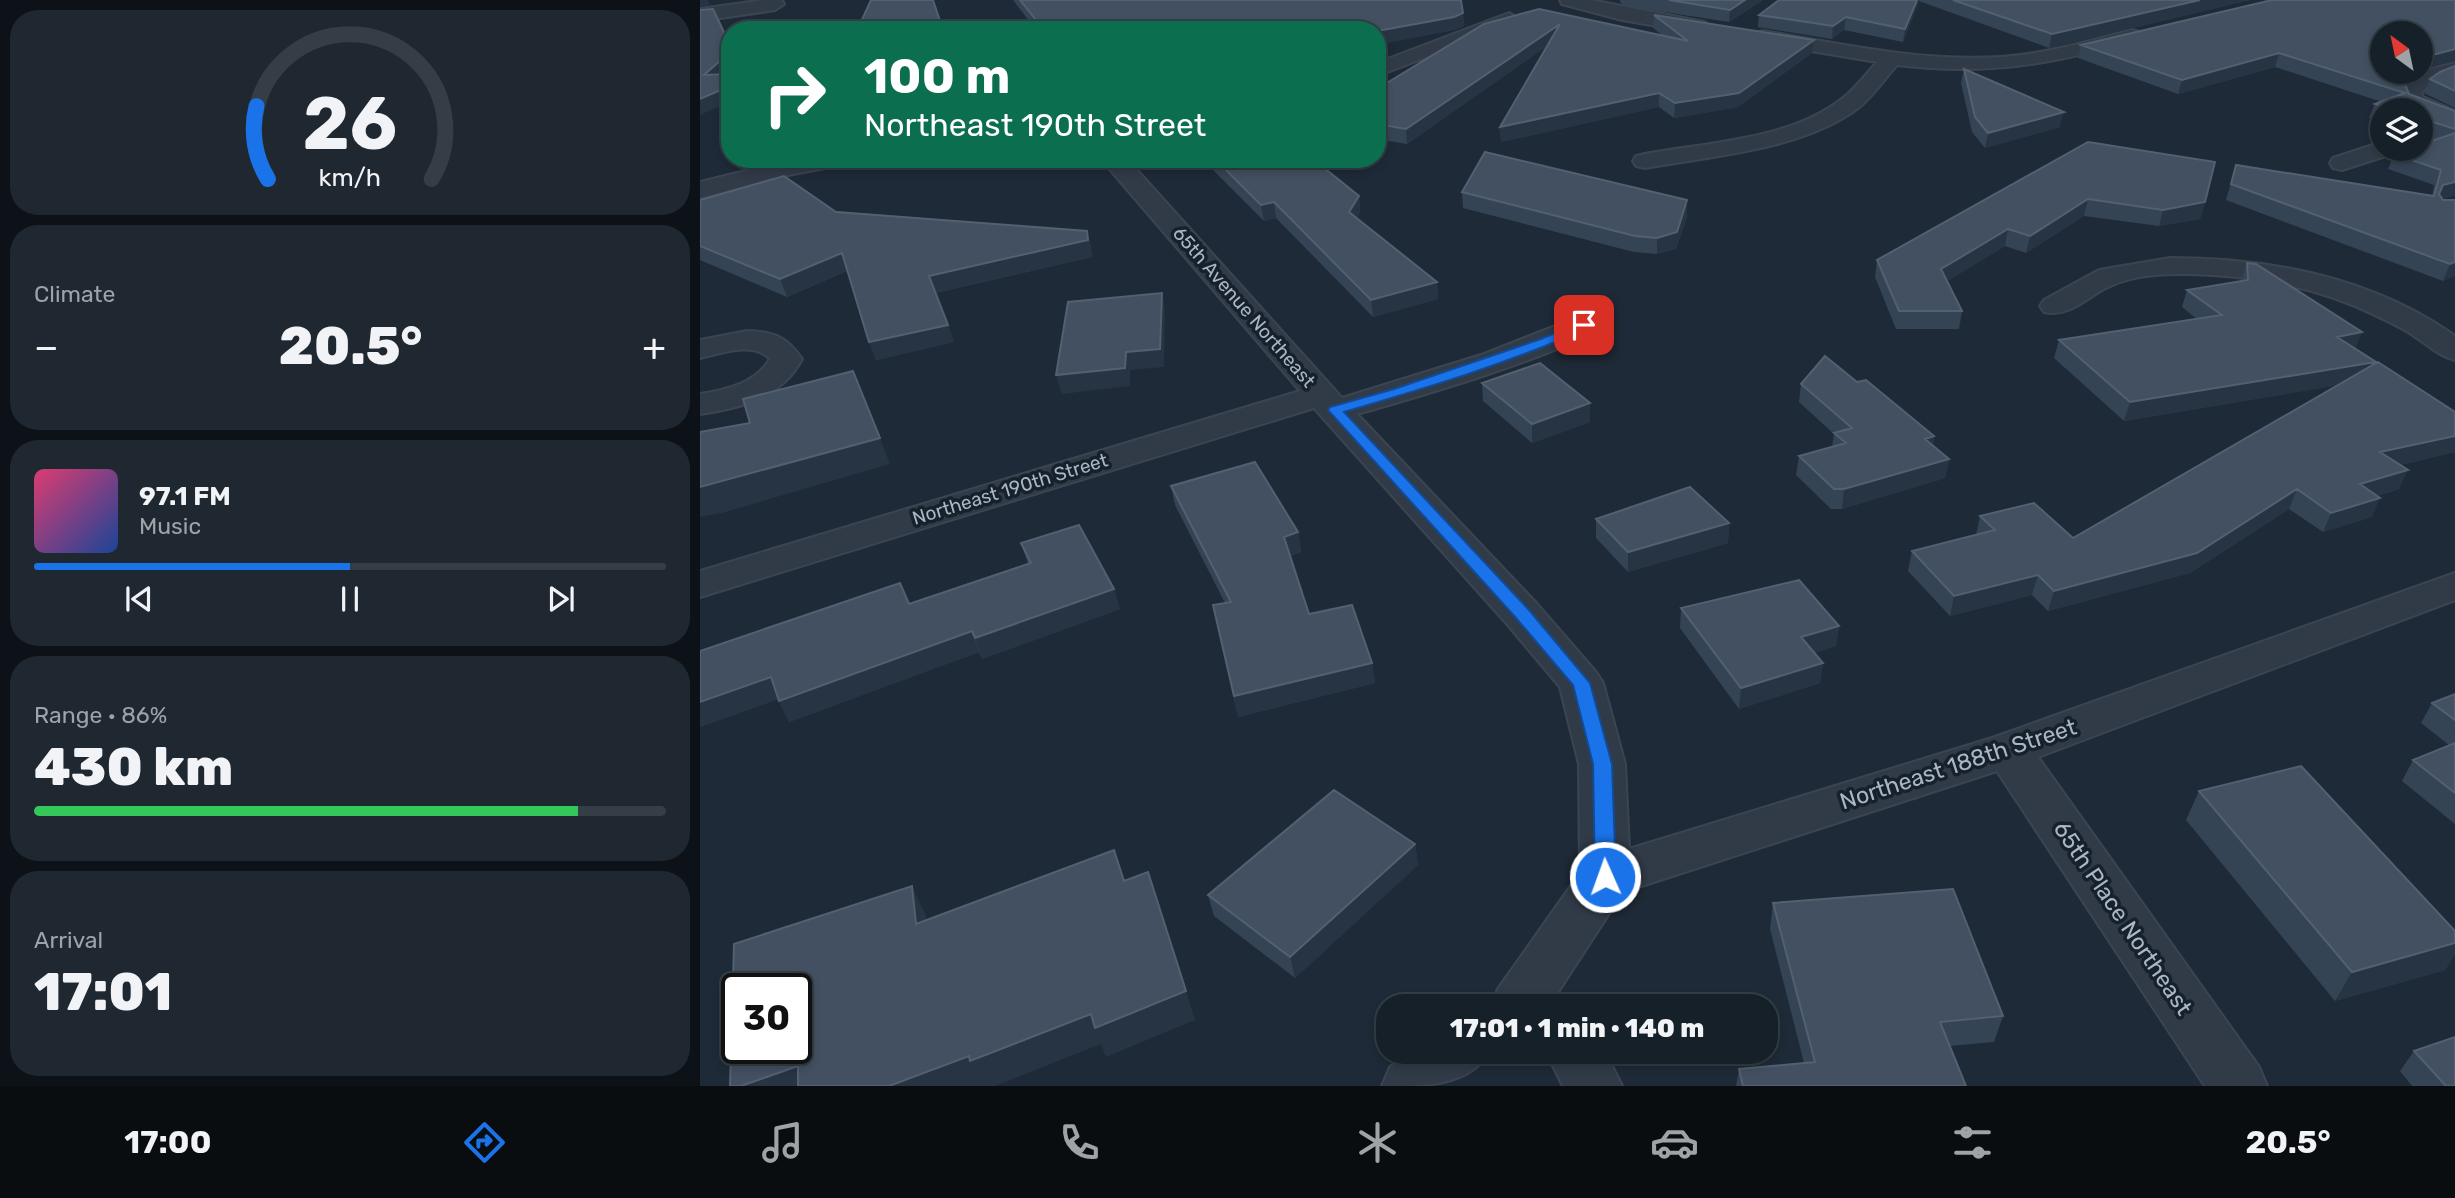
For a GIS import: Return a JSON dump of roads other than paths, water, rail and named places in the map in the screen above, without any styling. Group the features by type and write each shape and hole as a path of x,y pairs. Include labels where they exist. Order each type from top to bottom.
{"street":[{"path":"700,15 774,2 784,21"},
{"path":"1567,4 1721,30"},
{"path":"1386,67 1479,29 1531,14"},
{"path":"1745,34 1892,57 1955,63 2042,58 2150,32"},
{"path":"1645,161 1770,136 1821,121 1851,102 1892,57"},
{"path":"2455,69 2425,78 2410,90 2413,100 2455,121"},
{"path":"2433,131 2455,121"},
{"path":"2342,163 2370,153"},
{"path":"700,190 760,168"},
{"name":"65th Avenue Northeast","path":"1121,168 1581,683 1602,764 1605,877"},
{"path":"2056,306 2107,276 2162,265 2224,267 2302,280 2379,305 2443,340 2455,351"},
{"name":"Northeast 190th Street","path":"700,584 1328,402 1399,392 1533,346 1584,325"},
{"path":"700,349 740,341 759,342 774,345 783,351 786,359 777,374 756,388 735,397 700,404"},
{"name":"Northeast 188th Street","path":"1605,877 2008,750 2455,586"},
{"name":"65th Place Northeast","path":"2008,750 2238,1086"},
{"path":"1536,994 1605,877"},
{"path":"1412,1086 1444,1064"},
{"path":"1581,1064 1593,1086"}]}
